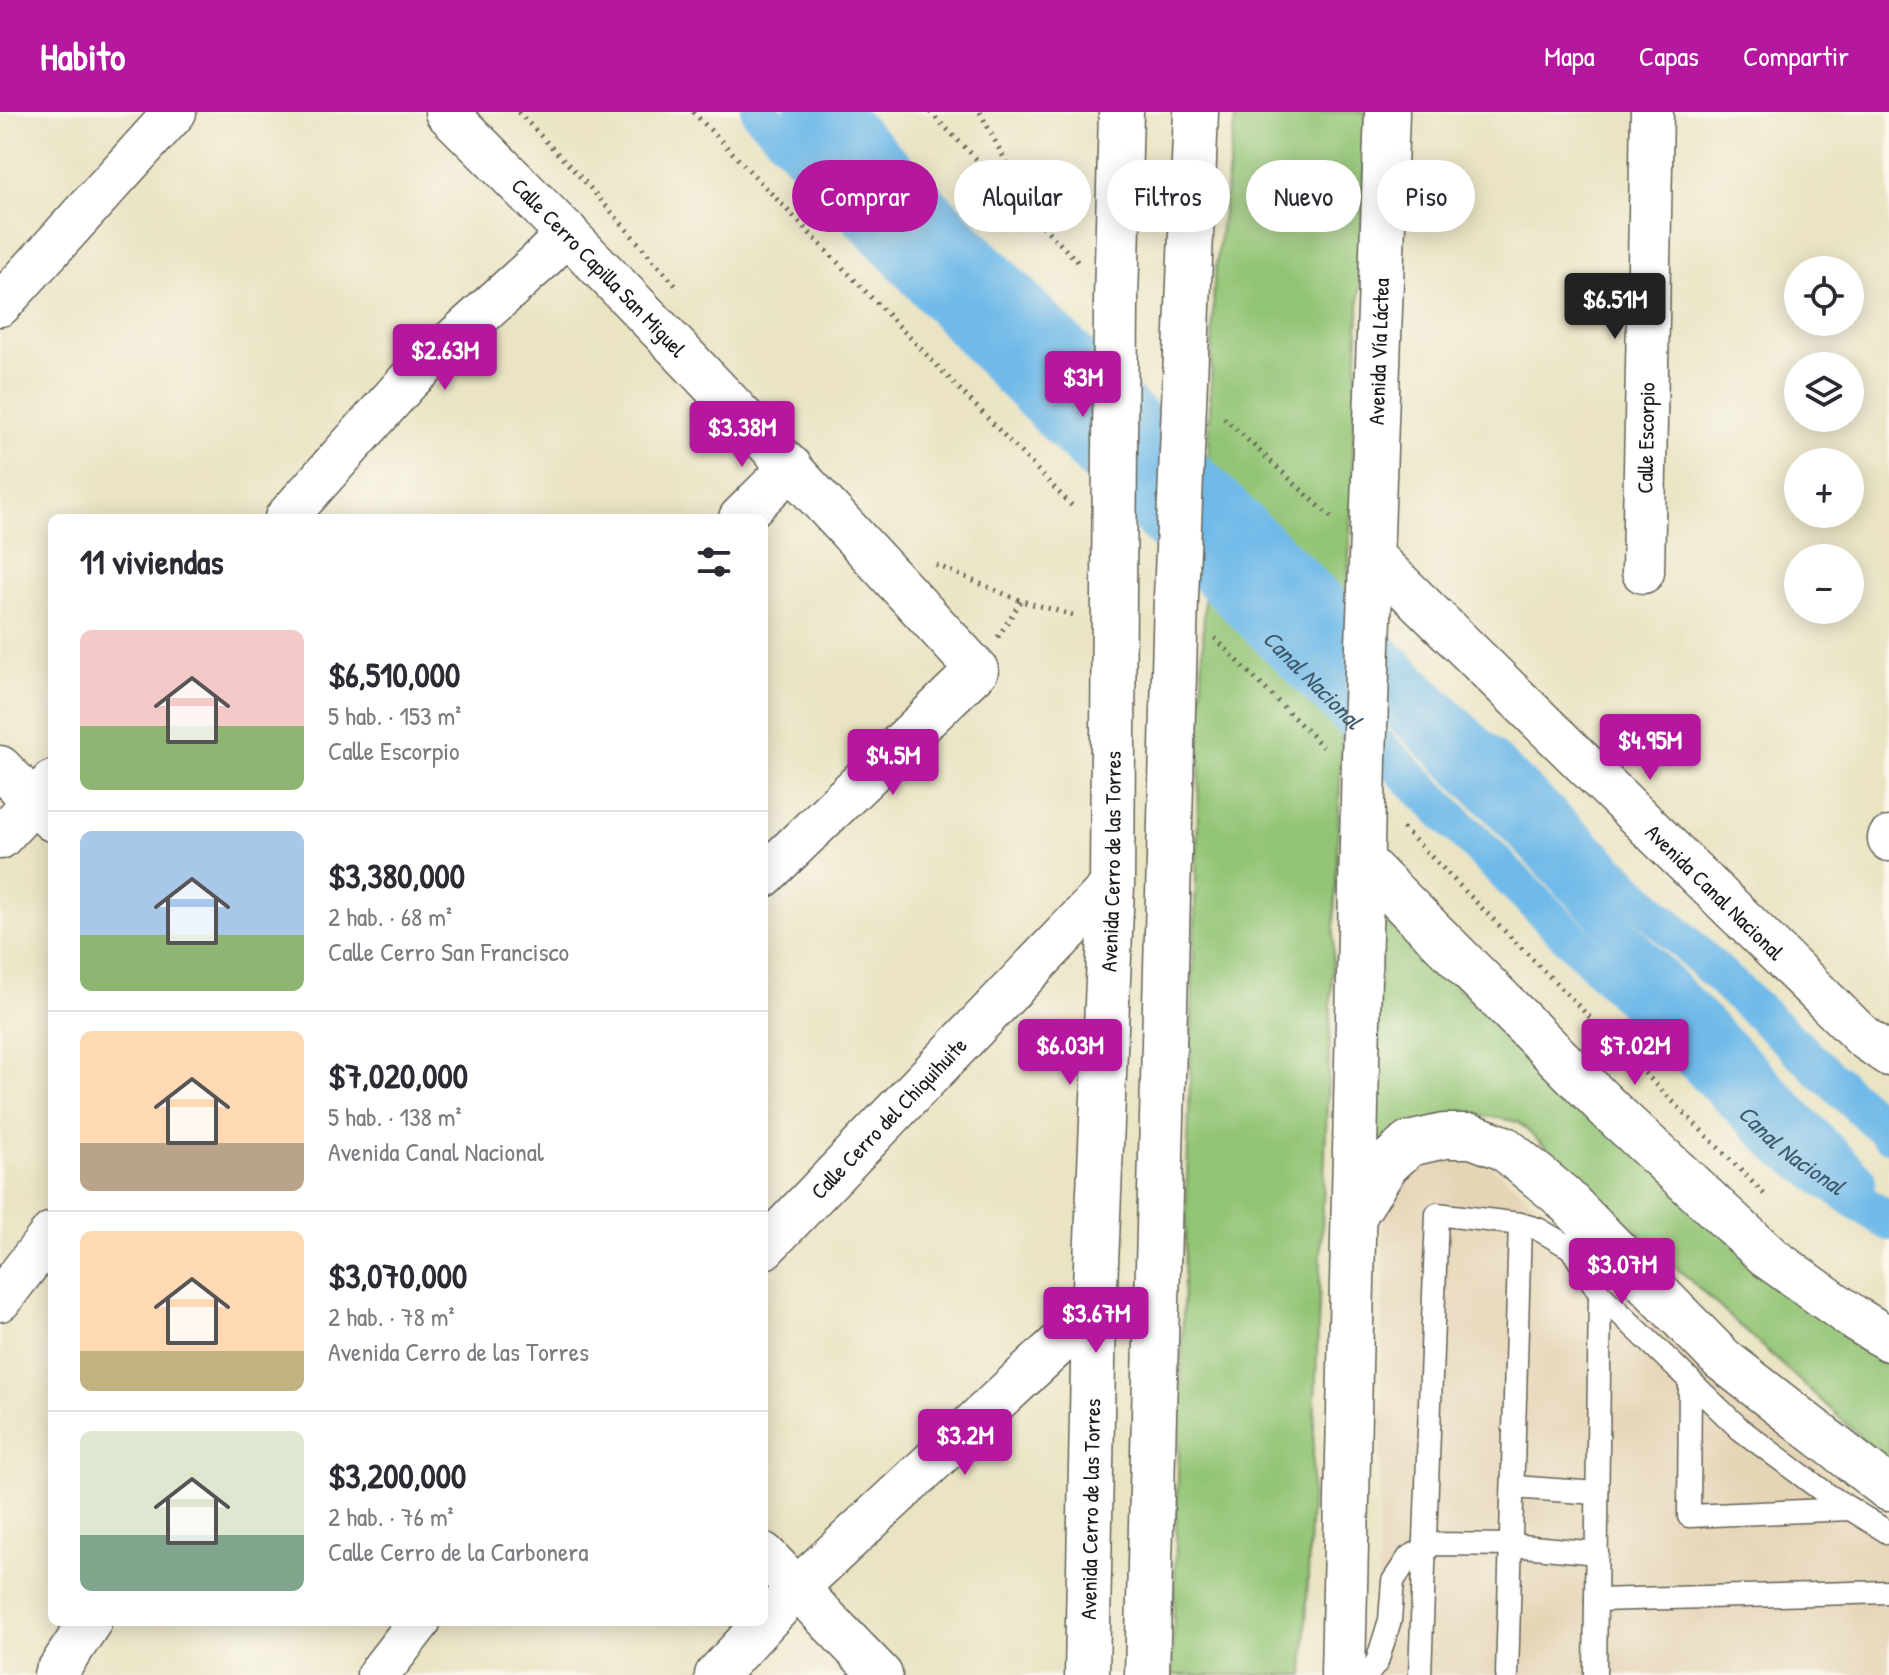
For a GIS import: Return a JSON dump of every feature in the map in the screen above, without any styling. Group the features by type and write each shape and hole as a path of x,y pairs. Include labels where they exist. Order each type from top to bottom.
{"main road":[{"name":"Avenida Cerro de las Torres","path":"1087,1675 1094,1311 1112,885 1121,112"},
{"path":"1147,1675 1176,598 1196,112"},
{"name":"Avenida Vía Láctea","path":"1371,572 1387,112"},
{"path":"1343,1675 1371,572"},
{"path":"1362,861 1612,1112 1770,1258 1889,1339"},
{"path":"1354,1216 1387,1164 1409,1144 1444,1136 1472,1136 1504,1148 1562,1196 1722,1359 1889,1489"}],"street":[{"path":"0,305 175,112"},
{"name":"Calle Cerro Capilla San Miguel","path":"446,112 568,233 791,467 977,670 768,872"},
{"name":"Calle Escorpio","path":"1643,572 1652,112"},
{"path":"290,514 409,380 568,233"},
{"path":"744,514 791,467"},
{"name":"Avenida Canal Nacional","path":"1371,572 1863,1037 1889,1055"},
{"path":"0,767 46,801 0,838"},
{"name":"Calle Cerro del Chiquihuite","path":"768,1244 1112,885"},
{"path":"0,1300 48,1238"},
{"path":"768,1619 797,1588 1094,1311"},
{"path":"768,1558 881,1675"},
{"path":"55,1675 87,1626"},
{"path":"378,1675 416,1626"},
{"path":"716,1675 762,1626"}],"lane":[{"path":"1420,1675 1437,1214 1520,1224 1538,1229 1571,1248 1600,1294 1740,1429 1850,1509 1889,1533"},
{"path":"1507,1675 1520,1224"},
{"path":"1595,1675 1600,1294"},
{"path":"1690,1380 1689,1516 1850,1509"},
{"path":"1513,1487 1597,1493"},
{"path":"1367,1675 1377,1662 1390,1620 1393,1581 1409,1557 1435,1544 1512,1545 1597,1553"},
{"path":"1596,1600 1889,1592"}],"path":[{"path":"518,112 586,183 680,291"},
{"path":"693,112 1116,551"},
{"path":"980,112 1005,160"},
{"path":"928,557 939,568 1021,601 1115,626"},
{"path":"1176,598 1364,772 1778,1208"}],"shaded area":[{"path":"1448,1154 1486,1162 1522,1191 1679,1349 1826,1472 1889,1513 1889,1675 1377,1675 1384,1206 1415,1163"}],"green space":[{"path":"1236,112 1367,112 1304,1675 1172,1675 1214,282 1220,232 1230,232 1230,160"},
{"path":"1382,919 1785,1283 1889,1347 1889,1463 1518,1122 1475,1115 1442,1117 1411,1127 1373,1146"}],"waterway":[{"name":"Canal Nacional","path":"760,112 1010,378 1781,1148 1889,1222"},
{"name":"Canal Nacional","path":"803,112 1083,405 1487,795 1857,1181"},
{"name":"Canal Nacional","path":"841,112 1097,373 1358,630 1889,1133"}]}
